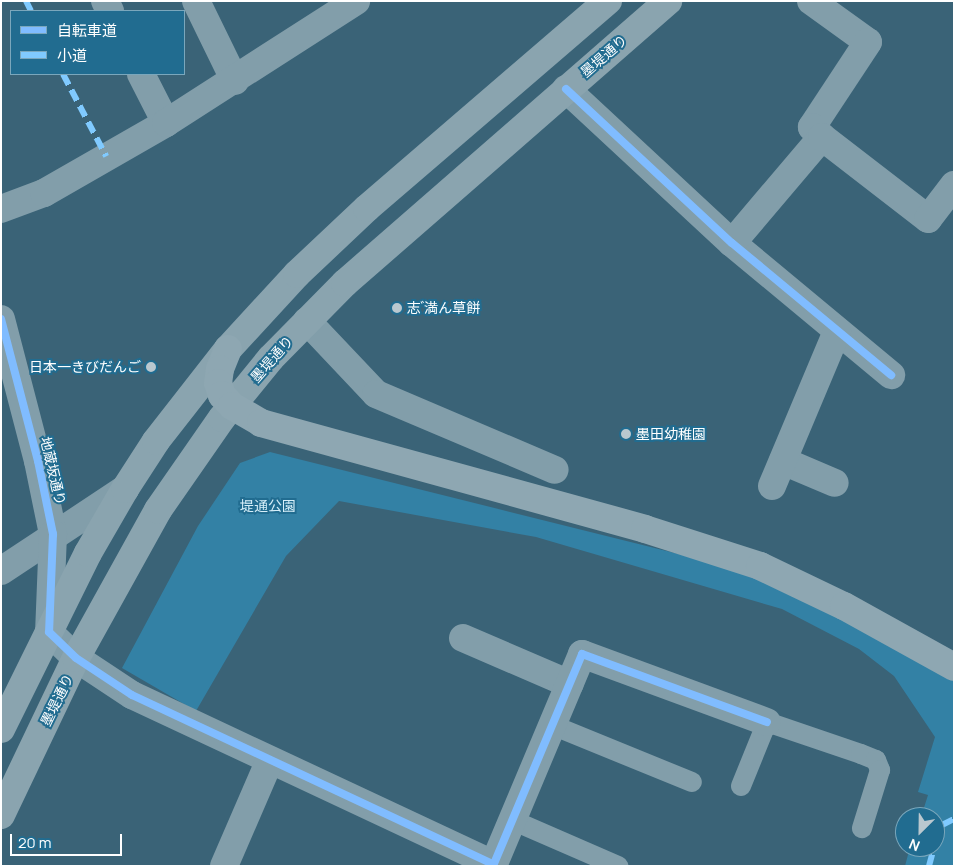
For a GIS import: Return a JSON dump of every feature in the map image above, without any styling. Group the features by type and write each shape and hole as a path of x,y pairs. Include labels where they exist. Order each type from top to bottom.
{"highway":[{"path":"228,349 220,369 218,384 222,395 232,406 261,423 298,435 645,528 760,566 844,606 954,667"}],"main road":[{"path":"1,729 48,632 125,489 168,425 228,349 297,274 367,208 608,1"},
{"name":"墨堤通り","path":"1,815 76,658 158,510 232,406 307,320 345,283 668,1"}],"street":[{"path":"196,1 235,81"},
{"path":"1,209 44,193 166,122 235,81 356,1"},
{"path":"811,1 868,42 812,127 822,138 928,219 954,185"},
{"path":"142,75 166,122"},
{"path":"566,89 732,243 891,375"},
{"path":"732,243 822,138"},
{"name":"地蔵坂通り","path":"1,320 38,461 53,534 48,632"},
{"path":"307,320 376,394 555,470"},
{"path":"772,486 837,331"},
{"path":"783,460 835,483"},
{"path":"1,570 53,534 125,489"},
{"path":"48,632 76,658 132,695 269,762 493,865 582,654 767,722"},
{"path":"463,638 570,684"},
{"path":"224,866 269,762"}],"lane":[{"path":"741,786 767,722 876,760 880,770 862,828"},
{"path":"552,725 692,782"},
{"path":"512,820 618,866"}],"green space":[{"name":"堤通公園","path":"270,452 763,575 954,660 954,866 905,866 907,857 945,857 945,807 924,807 928,795 918,792 935,737 894,676 859,649 782,609 536,537 339,501 286,556 196,711 122,668 198,526 240,463"}],"marked path":[{"path":"26,1 30,10"},
{"path":"64,75 106,156"},
{"path":"945,824 954,819"},
{"path":"929,866 931,857"}],"cycle path":[{"path":"566,89 732,243 891,375"},
{"path":"1,319 38,461 53,534 49,632 76,658 132,695 493,864"},
{"path":"493,866 582,654 767,722"}],"place":[{"name":"志 ゙満ん草餅","path":"397,308"},
{"name":"日本一きびだんご","path":"151,367"},
{"name":"墨田幼稚園","path":"626,434"}]}
